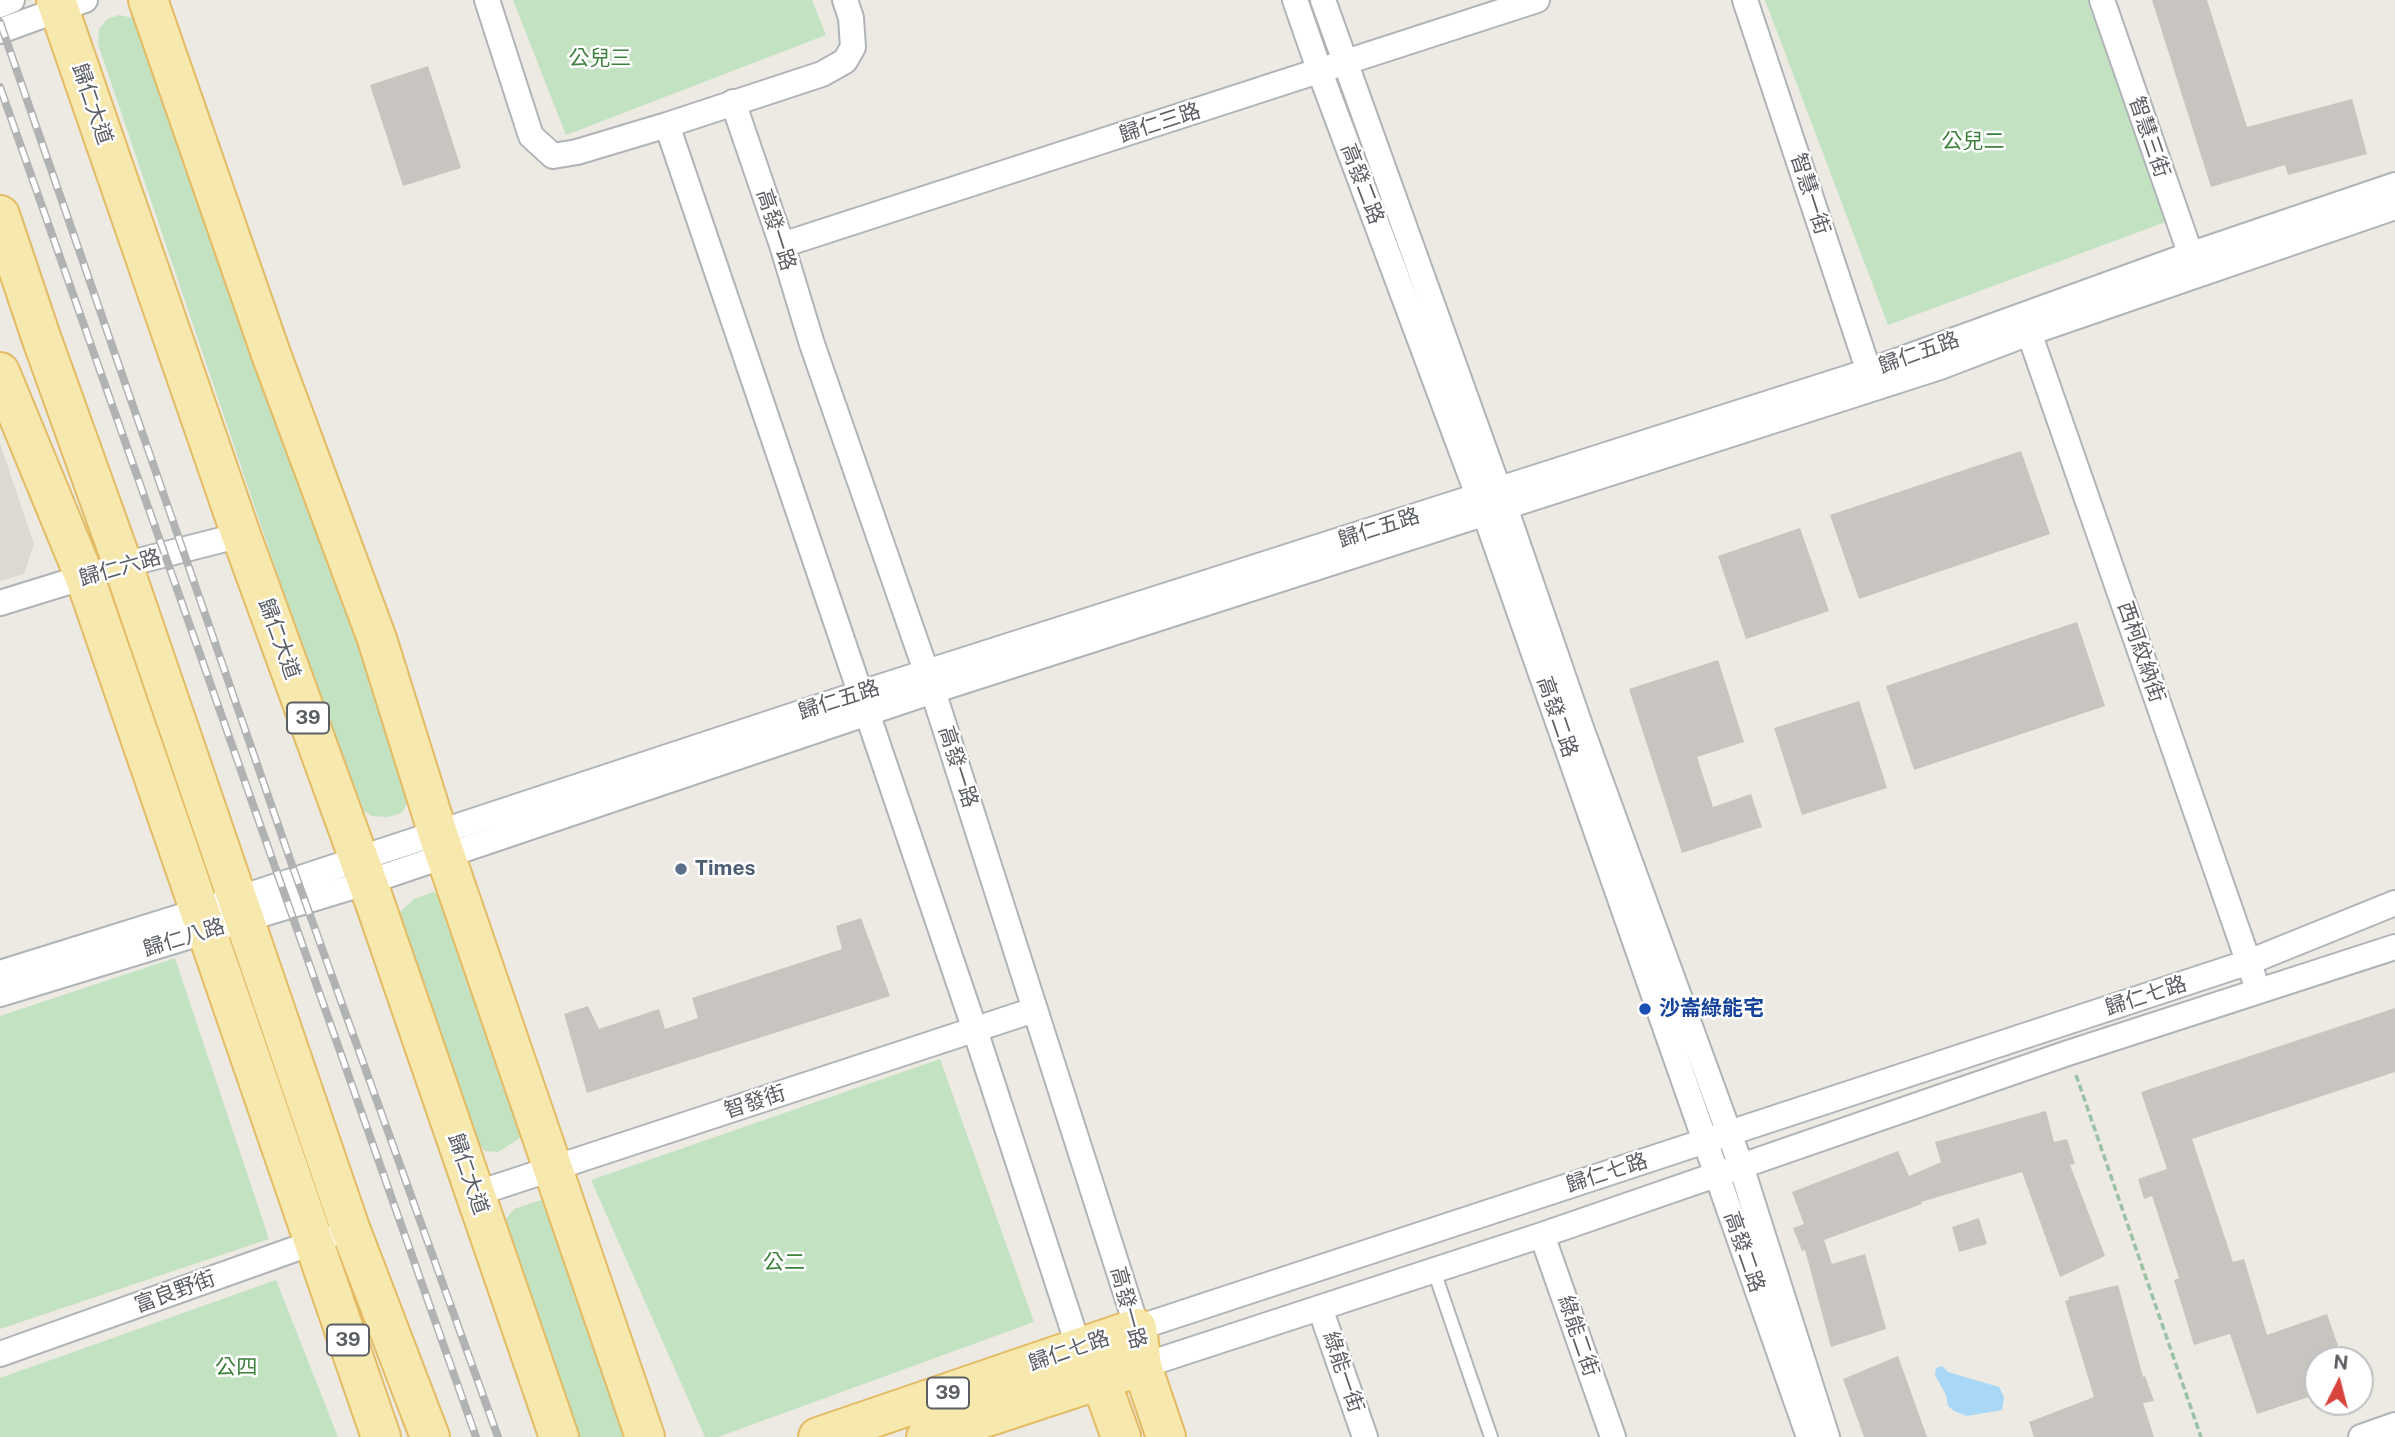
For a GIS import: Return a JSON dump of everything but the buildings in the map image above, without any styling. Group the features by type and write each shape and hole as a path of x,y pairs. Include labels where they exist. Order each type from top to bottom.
{"main road":[{"path":"148,0 271,354 377,639 442,845 645,1437"},
{"name":"歸仁大道","path":"67,4 241,535 364,870 559,1437"},
{"name":"39","path":"0,215 350,1228 430,1437"},
{"name":"39","path":"0,372 85,578 382,1437"},
{"name":"歸仁七路","path":"926,1437 1090,1364 1137,1328"},
{"name":"高發一路","path":"1137,1328 1142,1366 1166,1437"},
{"path":"1090,1364 1121,1437"},
{"name":"歸仁七路","path":"818,1437 1090,1364 1142,1366"}],"street":[{"path":"0,5 12,0"},
{"path":"487,0 531,136 553,156 577,152 667,125 822,74 845,61 853,47 851,18 845,0"},
{"name":"高發二路","path":"1295,0 1320,72 1580,725 1717,1137 1717,1174 1809,1437"},
{"name":"高發二路","path":"1323,0 1492,502"},
{"name":"歸仁三路","path":"782,245 1537,0"},
{"name":"智慧一街","path":"1745,0 1872,379"},
{"name":"智慧三街","path":"2102,0 2193,265"},
{"path":"0,31 67,4"},
{"name":"高發一路","path":"733,102 782,245 812,344 930,682 1137,1328"},
{"path":"667,125 1090,1364"},
{"name":"歸仁五路","path":"364,870 864,703 1872,379 2193,265 2395,185"},
{"name":"歸仁五路","path":"2193,265 2395,207"},
{"name":"西柯紋納街","path":"2026,323 2258,990"},
{"name":"歸仁六路","path":"0,603 123,565 241,535"},
{"name":"歸仁八路","path":"0,994 204,921 364,870"},
{"name":"歸仁七路","path":"1137,1328 2249,962 2395,903"},
{"name":"歸仁八路","path":"0,973 204,921"},
{"name":"歸仁七路","path":"1142,1366 1542,1235 2068,1053 2395,947"},
{"name":"智發街","path":"475,1194 1034,1010"},
{"name":"高發二路","path":"1717,1137 1741,1166 1827,1437"},
{"name":"富良野街","path":"0,1354 350,1228"},
{"name":"綠能二街","path":"1542,1235 1613,1437"},
{"name":"綠能一街","path":"1320,1308 1365,1437"},
{"path":"2361,1437 2395,1425"}],"lane":[{"path":"1434,1271 1491,1437"}],"path":[{"path":"2068,1053 2201,1437"}],"shaded area":[{"path":"0,443 34,544 24,574 0,581"}],"green space":[{"name":"公兒三","path":"513,0 812,0 826,35 566,135"},
{"name":"公兒二","path":"1765,0 2088,0 2171,220 1888,325"},
{"path":"119,15 133,18 146,31 409,782 408,803 401,813 388,817 372,816 356,806 98,44 99,29 107,19"},
{"path":"433,892 444,897 523,1124 520,1138 498,1152 485,1151 474,1139 398,926 400,912 414,899"},
{"path":"175,958 269,1239 0,1329 0,1016"},
{"name":"公二","path":"940,1059 1034,1322 718,1437 705,1437 591,1180"},
{"path":"541,1200 558,1213 632,1437 575,1437 505,1240 505,1220 514,1209"},
{"name":"公四","path":"276,1280 338,1437 0,1437 0,1378"}],"water":[{"path":"1942,1366 1948,1372 1999,1387 2004,1397 2002,1410 1967,1416 1954,1411 1948,1406 1946,1395 1935,1375 1936,1368"}],"railway":[{"path":"0,22 292,865 498,1437"},
{"path":"0,87 476,1437"}],"place":[{"name":"Times","path":"681,869"},
{"name":"沙崙綠能宅","path":"1645,1009"}]}
